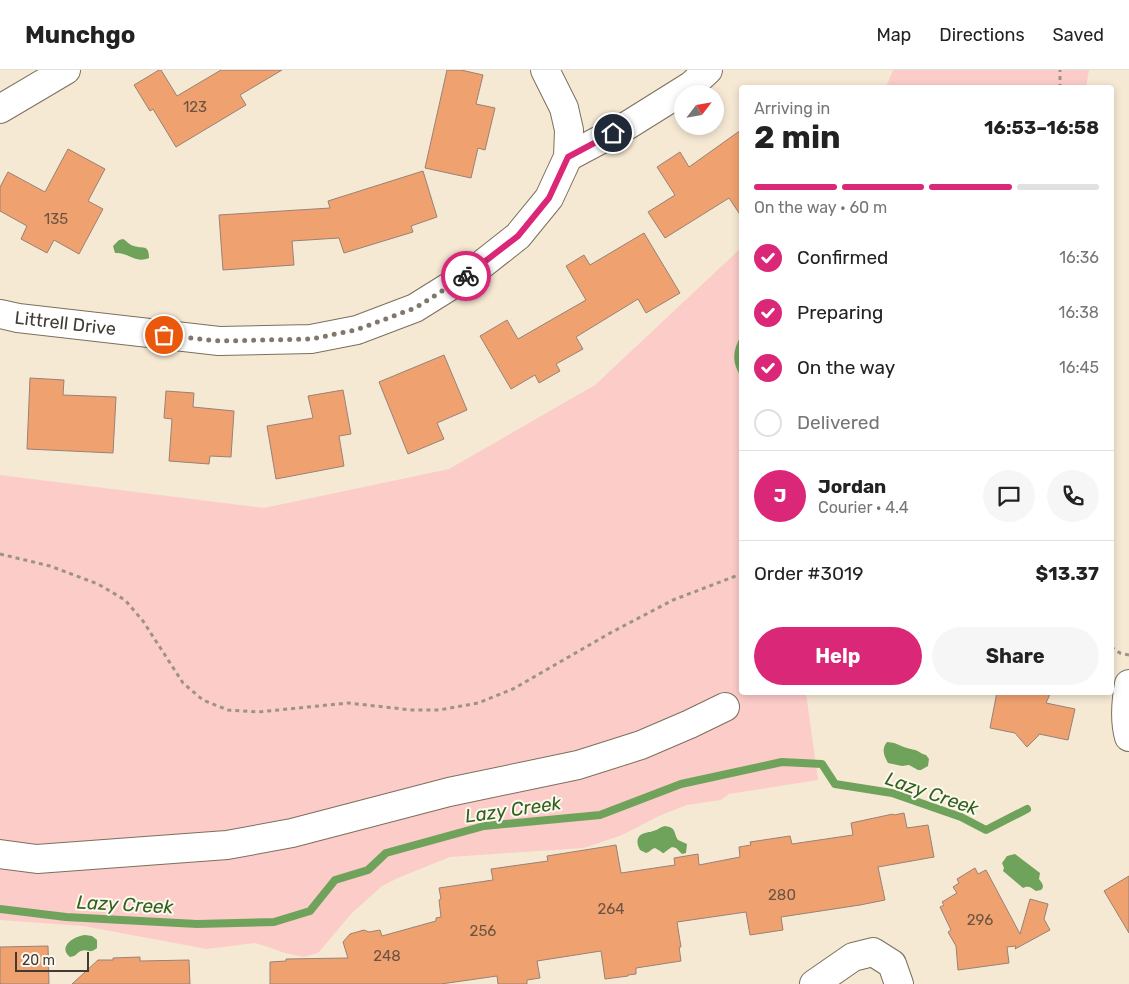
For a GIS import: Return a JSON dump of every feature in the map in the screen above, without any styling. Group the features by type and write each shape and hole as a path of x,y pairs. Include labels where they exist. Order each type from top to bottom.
{"street":[{"path":"0,109 66,70"},
{"name":"Littrell Drive","path":"0,314 18,318 219,341 311,339 356,330 415,308 472,273 518,236 549,198 568,157 569,130 564,108 545,70"},
{"path":"568,157 628,125 692,84 708,70"},
{"path":"1129,684 1126,698 1129,737"},
{"path":"0,854 37,859 56,858 227,845 292,833 449,792 578,766 642,745 725,707"},
{"path":"814,984 853,957 873,952 892,964 899,984"}],"path":[{"path":"1060,70 1060,85"},
{"path":"0,554 50,566 98,584 125,600 144,621 183,683 203,700 228,710 258,712 348,703 412,710 439,710 478,703 512,690 612,632 673,600 739,575"},
{"path":"1114,649 1129,655"}],"shaded area":[{"path":"893,70 1089,70 1086,85 887,85"},
{"path":"123,239 132,245 147,249 149,258 140,260 115,253 113,246"},
{"path":"739,250 739,695 806,695 818,780 729,794 721,800 687,805 661,815 622,835 584,848 450,857 382,886 352,913 318,953 304,957 255,943 207,949 83,926 0,920 0,475 264,508 449,469 595,385"},
{"path":"739,339 739,373 734,361"},
{"path":"887,742 916,750 926,755 929,759 928,766 918,770 909,765 902,766 888,763 884,755"},
{"path":"665,826 673,829 678,840 687,844 686,853 682,854 672,847 664,853 655,848 646,853 640,850 637,842 638,837"},
{"path":"1015,854 1040,873 1039,879 1043,886 1041,890 1036,891 1028,887 1023,888 1003,871 1002,863 1007,856"},
{"path":"92,936 97,940 97,948 92,951 81,951 70,957 65,949 66,945 77,937"}],"building":[{"path":"161,70 177,96 221,70 282,70 240,95 246,105 176,147 153,109 150,111 134,85"},
{"path":"447,70 461,70 483,75 476,104 495,108 485,150 478,148 471,178 425,168"},
{"path":"739,131 739,213 729,198 665,238 648,212 675,195 657,167 680,152 689,167"},
{"path":"68,149 105,169 88,201 103,209 79,254 54,240 47,253 21,239 27,226 0,211 0,187 8,172 45,192"},
{"path":"423,171 437,217 411,226 413,232 344,253 339,238 292,241 294,265 223,270 219,215 330,208 328,201"},
{"path":"644,233 680,293 646,313 638,299 576,337 583,349 556,364 560,371 539,383 535,375 511,389 480,336 507,320 518,339 586,300 566,266 584,255 590,265"},
{"path":"444,355 467,410 437,423 444,439 408,454 379,382"},
{"path":"30,378 64,380 63,395 116,397 113,453 27,449"},
{"path":"343,390 351,434 339,436 344,466 276,479 267,426 313,418 308,396"},
{"path":"166,391 194,393 193,407 234,411 231,457 210,456 209,464 169,461 172,419 164,418"},
{"path":"996,695 1050,695 1046,703 1075,709 1068,740 1039,734 1027,747 1015,733 990,728"},
{"path":"904,813 907,828 928,825 934,857 878,867 885,900 781,917 783,930 750,935 746,912 677,922 681,961 636,968 636,974 605,979 601,951 537,961 540,978 527,980 527,984 498,984 497,976 441,984 270,984 270,962 286,961 286,959 348,958 343,942 350,934 364,930 369,932 380,930 382,936 436,921 436,918 441,917 439,888 493,880 491,869 548,861 547,856 616,845 621,873 675,865 674,858 698,854 699,865 740,857 739,847 751,845 750,842 790,836 792,844 853,835 851,823"},
{"path":"975,868 978,874 986,870 1020,934 1030,899 1048,904 1044,919 1050,930 1015,949 1016,946 1007,947 1009,963 958,970 956,946 948,932 951,930 940,907 944,905 942,902 957,893 953,887 959,883 957,879"},
{"path":"1129,876 1129,933 1104,891"},
{"path":"48,946 49,984 0,984 0,947"},
{"path":"140,957 140,961 189,960 190,984 72,984 98,960"}],"waterway":[{"name":"Lazy Creek","path":"0,909 66,917 197,924 274,922 310,911 335,880 368,870 386,853 484,826 600,815 681,784 782,762 822,764 835,784 892,793 961,817 986,830 1027,809"}],"way so far":[{"path":"164,335 219,341 311,339 356,330 415,308 466,276"}],"route":[{"path":"466,276 518,236 549,198 568,157 613,133"}]}
